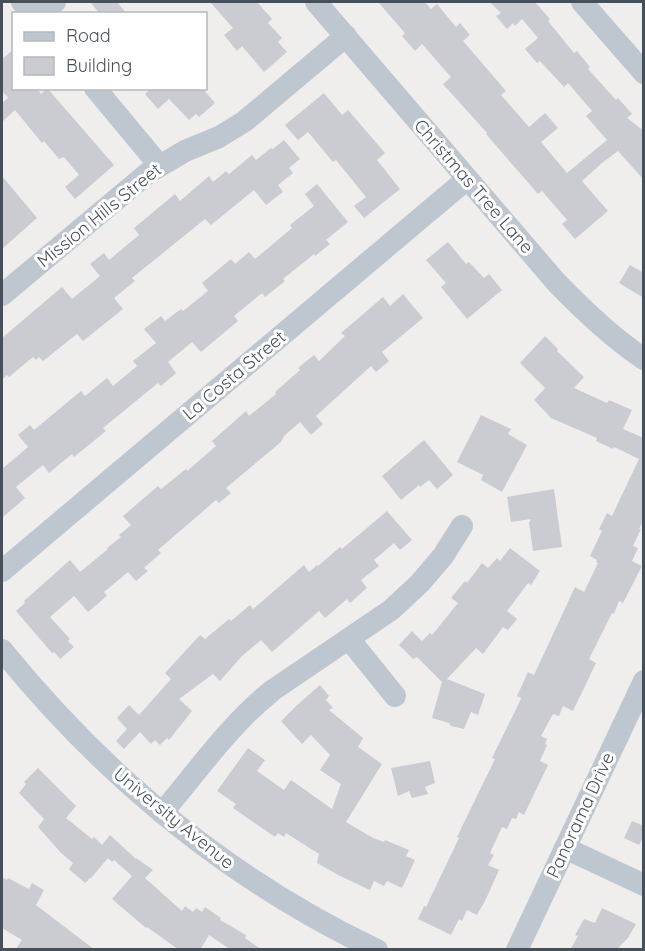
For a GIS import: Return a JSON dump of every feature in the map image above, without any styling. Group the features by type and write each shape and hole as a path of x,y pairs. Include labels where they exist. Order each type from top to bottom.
{"street":[{"path":"43,12 55,2"},
{"name":"Christmas Tree Lane","path":"316,2 556,282 611,334 644,359"},
{"path":"582,2 644,73"},
{"name":"Mission Hills Street","path":"2,295 148,173 185,151 219,137 244,121 346,36"},
{"path":"97,90 159,165"},
{"name":"La Costa Street","path":"2,571 467,179"},
{"path":"162,813 238,721 260,700 391,610 420,583 443,556 462,526"},
{"path":"349,639 395,696"},
{"name":"University Avenue","path":"2,650 69,728 123,780 162,813 261,885 348,936 377,950"},
{"name":"Panorama Drive","path":"517,950 644,681"},
{"path":"565,848 644,885"}],"building":[{"path":"90,2 117,2 125,12 98,12"},
{"path":"210,2 257,2 272,19 268,23 282,38 278,42 287,52 264,72 242,46 237,51 224,35 233,28"},
{"path":"378,2 425,2 431,9 437,4 456,27 460,23 470,35 463,41 506,91 501,95 529,127 545,113 558,128 541,142 567,173 607,140 586,116 592,111 568,83 564,87 540,61 537,63 525,49 538,38 522,19 515,26 513,23 507,29 496,16 501,13 490,2 535,2 574,53 577,51 590,67 588,69 632,114 627,118 644,131 644,180 618,151 602,163 582,181 608,211 575,239 562,224 567,220 542,191 538,194 443,84 451,77 422,44 415,51 402,36 405,33"},
{"path":"12,51 12,90 38,90 41,94 49,90 114,165 75,199 65,187 79,175 64,157 59,159 44,141 42,143 15,110 2,122 2,103 8,98 2,91 2,59"},
{"path":"149,90 204,90 215,103 199,117 196,114 189,120 169,99 158,109 145,94"},
{"path":"324,93 342,115 348,110 385,153 377,160 400,189 364,218 354,206 366,197 336,160 333,162 308,132 298,140 285,125"},
{"path":"284,140 300,159 289,168 293,173 278,185 283,192 266,205 254,190 211,225 205,219 132,278 135,281 114,298 123,309 83,341 77,334 43,361 39,357 36,360 33,357 2,380 2,338 62,287 72,299 100,276 90,264 104,253 109,260 139,235 134,228 175,194 180,201 209,176 213,182 226,171 229,174 252,155 256,160"},
{"path":"2,176 37,218 2,249"},
{"path":"317,184 348,222 326,240 330,244 283,279 285,281 265,297 262,293 234,316 238,321 201,352 192,342 168,362 176,373 161,386 158,383 103,428 106,431 74,457 72,454 49,473 43,465 16,487 25,498 2,518 2,469 28,447 18,435 30,425 34,430 81,391 85,396 107,378 113,386 137,366 133,361 156,343 144,329 161,316 165,321 181,309 183,311 208,291 202,283 231,259 235,264 249,252 255,259 292,228 290,225 314,206 305,194"},
{"path":"448,242 466,264 469,262 484,278 489,274 502,290 467,319 441,287 446,283 426,260"},
{"path":"630,265 644,273 644,298 619,283"},
{"path":"403,294 423,318 382,352 389,361 376,372 371,366 316,416 323,424 311,435 300,422 284,436 281,442 226,488 231,493 219,503 216,500 158,550 161,553 144,568 148,571 136,581 128,572 104,592 107,596 88,612 74,596 50,617 70,639 68,641 74,647 60,659 54,652 52,653 16,611 25,603 24,601 70,560 80,572 108,549 131,525 123,516 158,486 161,489 186,469 187,471 216,446 212,441 246,411 249,416 276,394 275,392 300,370 298,368 314,355 319,361 345,336 341,333 383,297 390,306"},
{"path":"545,336 584,377 574,388 607,403 609,400 632,410 623,429 644,438 644,519 633,546 638,548 632,561 642,566 623,603 619,601 614,614 612,613 589,659 596,663 573,711 563,706 559,716 553,714 541,736 547,739 545,744 547,745 540,761 548,765 524,815 519,812 516,819 512,818 507,829 502,827 490,853 494,855 488,865 499,870 486,899 477,915 467,910 462,921 459,919 451,935 418,919 424,906 426,907 495,759 492,758 519,703 521,698 517,696 528,672 534,675 575,587 584,592 598,563 590,556 602,531 599,529 607,513 612,516 639,459 614,447 613,449 596,441 597,438 551,418 534,400 545,388 520,363"},
{"path":"481,415 511,429 508,434 527,445 502,492 481,480 483,475 457,462"},
{"path":"424,440 453,475 437,489 429,480 401,500 382,476"},
{"path":"554,489 562,547 533,551 529,523 531,519 511,522 507,497"},
{"path":"387,511 412,540 400,550 394,543 374,560 379,566 361,580 367,588 350,603 347,599 325,618 319,611 272,652 261,640 242,656 220,681 213,674 179,699 192,711 169,740 167,738 160,745 155,740 151,744 140,732 124,749 116,741 127,729 117,718 129,705 139,715 171,679 165,673 200,635 205,639 250,605 253,609 304,565 309,572 340,547 342,549"},
{"path":"510,548 540,571 531,585 528,583 507,611 517,619 508,630 503,627 483,654 476,648 447,679 485,694 478,715 471,712 464,729 451,726 449,723 432,718 442,682 417,657 413,659 399,645 412,631 422,641 430,633 432,635 458,603 451,598 465,581 467,583 482,563 488,568 497,558 500,561"},
{"path":"320,685 329,696 326,700 333,708 329,710 363,738 358,747 382,764 346,822 373,838 384,842 385,840 409,850 406,856 415,860 402,888 387,881 384,886 374,881 370,890 340,876 317,863 319,854 286,833 284,837 278,833 275,837 233,808 236,804 217,791 248,748 265,760 257,771 284,790 291,780 332,809 341,784 320,770 330,755 311,735 302,744 281,721"},
{"path":"430,761 435,783 425,787 428,794 412,798 409,791 398,796 391,768"},
{"path":"38,768 76,806 66,818 102,845 110,835 136,859 153,870 145,878 182,911 185,906 193,912 196,908 202,912 205,907 221,918 220,920 246,935 245,938 262,950 231,950 209,935 200,950 179,950 146,928 112,899 132,876 114,860 112,862 108,858 85,883 69,869 73,863 38,827 44,819 19,793 26,784 24,782"},
{"path":"632,821 644,826 644,835 639,845 624,838"},
{"path":"2,877 29,889 32,883 44,890 36,905 95,950 15,950 22,940 2,928"},
{"path":"602,908 636,924 628,938 618,950 570,950 584,919 595,923"}]}
